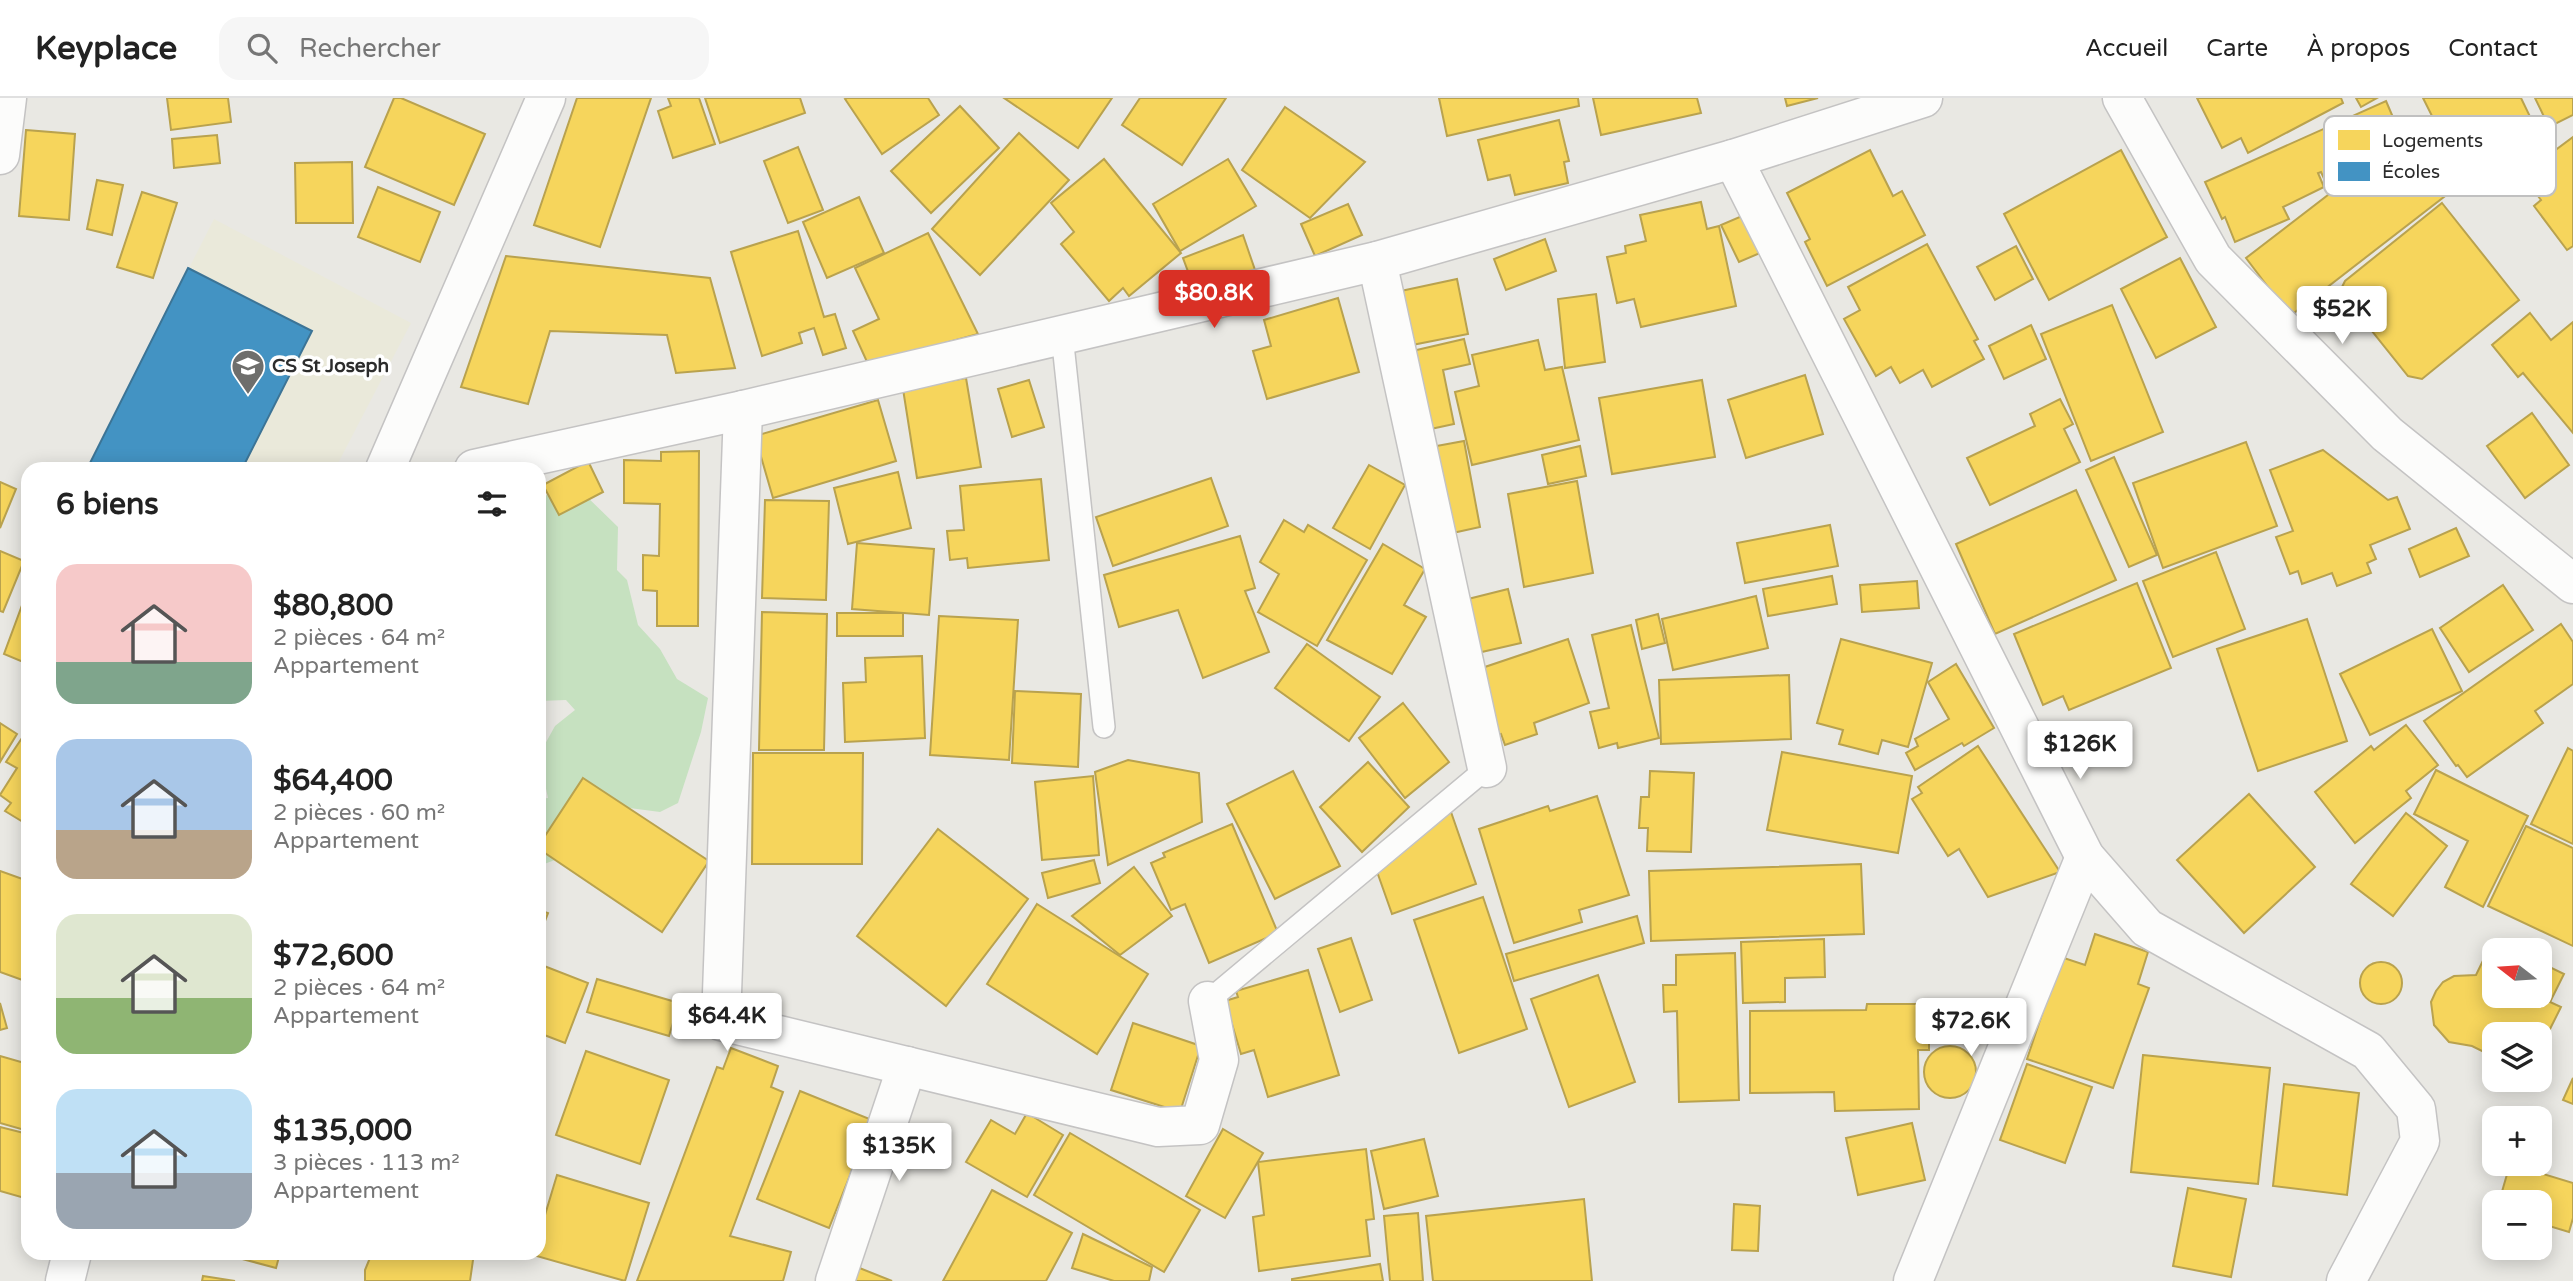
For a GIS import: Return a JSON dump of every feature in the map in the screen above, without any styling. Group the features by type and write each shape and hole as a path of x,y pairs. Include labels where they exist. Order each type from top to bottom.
{"street":[{"path":"0,155 8,98"},
{"path":"388,462 546,98"},
{"path":"506,462 743,410 1377,261 1733,159 1923,98"},
{"path":"2122,98 2213,260 2387,434 2573,584"},
{"path":"1733,159 2085,857 2147,928 2368,1051 2416,1109 2420,1142 2346,1281"},
{"path":"1377,261 1487,768"},
{"path":"743,410 721,1021 1158,1128 1200,1125 1219,1060 1208,1001"},
{"path":"1913,1281 2085,857"},
{"path":"835,1281 907,1066"},
{"path":"65,1281 70,1260"}],"lane":[{"path":"1062,335 1104,727"},
{"path":"1208,1001 1487,768"}],"shaded area":[{"name":"CS St Joseph","path":"214,219 411,323 339,462 91,462"}],"green space":[{"path":"582,492 618,527 617,570 627,580 638,625 660,649 677,679 708,698 701,732 678,803 660,812 584,802 568,855 546,863 546,742 555,726 575,710 566,700 546,701 546,495"}],"building: Logements":[{"path":"167,98 228,98 231,122 171,130"},
{"path":"394,98 401,98 485,134 454,205 365,167"},
{"path":"577,98 651,98 600,247 534,225"},
{"path":"668,98 699,98 715,144 673,158 658,111 671,106"},
{"path":"705,98 800,98 805,113 720,143"},
{"path":"928,98 939,115 882,154 845,99"},
{"path":"1004,98 1112,98 1078,148"},
{"path":"1140,98 1226,98 1182,165 1122,125"},
{"path":"1439,98 1578,98 1579,106 1447,136"},
{"path":"1593,98 1697,98 1701,113 1601,135"},
{"path":"1785,98 1818,98 1787,106"},
{"path":"2197,98 2341,98 2343,103 2248,153 2241,138 2222,148"},
{"path":"2356,98 2377,98 2361,107"},
{"path":"2423,98 2521,98 2530,116 2432,116"},
{"path":"2535,98 2573,98 2573,115 2556,124 2556,116 2544,116"},
{"path":"2386,101 2392,116 2352,116"},
{"path":"960,106 999,148 931,213 891,171"},
{"path":"1285,107 1365,162 1310,218 1242,170"},
{"path":"1559,120 1569,161 1564,162 1568,183 1515,195 1510,175 1488,180 1478,140"},
{"path":"2324,129 2324,179 2321,172 2318,173 2324,187 2283,207 2289,219 2235,242 2225,217 2222,219 2205,182"},
{"path":"26,130 75,134 69,220 19,216"},
{"path":"1019,133 1069,180 980,275 932,229"},
{"path":"217,135 220,163 174,168 172,139"},
{"path":"2573,137 2573,246 2567,250 2534,206 2541,200 2538,196 2556,196 2556,150"},
{"path":"798,147 823,210 788,223 764,161"},
{"path":"1870,150 1893,196 1902,191 1925,235 1827,286 1805,242 1810,239 1787,193"},
{"path":"2121,150 2167,237 2049,300 2004,214"},
{"path":"1104,159 1181,253 1129,296 1123,288 1109,301 1061,244 1074,232 1051,203"},
{"path":"1228,159 1256,206 1180,251 1153,204"},
{"path":"352,162 353,223 296,223 295,163"},
{"path":"97,180 123,185 112,235 87,229"},
{"path":"378,187 440,212 420,262 358,237"},
{"path":"142,192 177,203 153,278 117,267"},
{"path":"2327,196 2445,196 2290,316 2246,258"},
{"path":"859,197 884,253 827,278 803,222"},
{"path":"1701,202 1707,229 1719,226 1736,306 1641,327 1634,299 1617,303 1607,257 1626,253 1625,246 1646,241 1640,215"},
{"path":"2442,203 2519,300 2422,379 2408,376 2340,291 2345,281"},
{"path":"1348,204 1362,235 1315,256 1301,224"},
{"path":"1742,216 1760,253 1739,262 1721,225"},
{"path":"798,231 824,317 835,314 846,348 823,355 814,328 799,333 802,343 762,356 731,252"},
{"path":"928,233 978,334 868,364 853,331 879,319 855,268"},
{"path":"1243,235 1255,270 1196,293 1183,258"},
{"path":"1545,239 1556,271 1506,290 1494,259"},
{"path":"1927,244 1978,339 1974,341 1984,359 1932,387 1923,370 1900,383 1891,367 1876,376 1844,319 1860,310 1848,287"},
{"path":"2016,246 2033,279 1995,300 1977,267"},
{"path":"506,256 710,278 735,368 676,373 667,335 550,331 528,404 461,387"},
{"path":"2180,258 2216,327 2156,358 2121,289"},
{"path":"1457,279 1468,334 1407,346 1396,292"},
{"path":"1596,294 1605,362 1565,368 1558,299"},
{"path":"1338,298 1359,372 1267,399 1253,351 1271,346 1264,320"},
{"path":"2112,305 2163,432 2091,461 2041,334"},
{"path":"2530,313 2551,340 2573,322 2573,433 2523,373 2518,377 2492,345"},
{"path":"2031,325 2046,359 2004,379 1989,346"},
{"path":"1464,339 1470,364 1443,370 1454,424 1426,430 1408,352"},
{"path":"1538,340 1545,370 1562,367 1579,440 1472,465 1455,392 1479,386 1472,355"},
{"path":"1805,375 1823,434 1746,458 1728,400"},
{"path":"966,378 981,467 917,478 903,389"},
{"path":"1029,380 1044,427 1012,437 998,389"},
{"path":"1702,380 1715,457 1612,474 1599,398"},
{"path":"2060,399 2073,424 2064,429 2080,462 1990,505 1967,458 2035,426 2030,414"},
{"path":"878,400 896,461 773,498 755,436"},
{"path":"2532,413 2569,465 2525,498 2487,446"},
{"path":"1464,441 1480,527 1448,534 1431,447"},
{"path":"2246,442 2277,526 2163,568 2133,483"},
{"path":"1580,446 1586,476 1548,484 1542,455"},
{"path":"2323,450 2388,500 2397,497 2410,529 2370,545 2376,559 2367,563 2371,573 2337,586 2332,573 2302,584 2298,571 2290,574 2276,537 2293,531 2270,470"},
{"path":"699,451 698,626 657,626 657,591 643,590 643,555 659,556 660,504 624,503 624,460 661,461 661,452"},
{"path":"2114,457 2157,555 2129,567 2086,470"},
{"path":"588,461 603,492 559,515 546,491 546,483"},
{"path":"1369,465 1405,485 1370,549 1333,528"},
{"path":"898,472 911,528 848,544 834,488"},
{"path":"1211,478 1228,526 1113,566 1096,517"},
{"path":"1041,479 1049,560 968,568 967,558 950,560 947,531 964,530 960,486"},
{"path":"1577,481 1593,573 1524,587 1508,494"},
{"path":"0,482 16,489 0,528"},
{"path":"2076,490 2116,580 1995,634 1956,544"},
{"path":"765,500 829,501 826,600 762,598"},
{"path":"1284,520 1304,532 1308,525 1367,560 1317,646 1258,612 1279,574 1260,562"},
{"path":"1830,525 1838,566 1745,583 1737,543"},
{"path":"2456,528 2469,556 2420,577 2409,549"},
{"path":"1240,536 1255,588 1245,591 1269,652 1203,678 1178,610 1119,627 1104,575"},
{"path":"857,543 934,549 929,615 852,609"},
{"path":"1383,544 1425,569 1404,605 1426,617 1392,674 1327,640"},
{"path":"0,551 21,560 21,568 3,612 0,611"},
{"path":"2216,552 2245,629 2173,657 2143,581"},
{"path":"1832,576 1837,604 1768,616 1763,589"},
{"path":"1917,581 1919,608 1862,612 1860,585"},
{"path":"2137,583 2171,668 2069,710 2063,696 2043,705 2014,634"},
{"path":"2503,585 2533,630 2469,672 2440,628"},
{"path":"1508,589 1521,643 1473,654 1460,601"},
{"path":"1756,596 1768,648 1673,670 1662,619"},
{"path":"21,608 21,661 4,654"},
{"path":"762,612 827,614 824,750 759,750"},
{"path":"837,613 903,613 903,636 837,636"},
{"path":"1658,614 1665,643 1642,649 1636,620"},
{"path":"939,616 1018,620 1009,760 930,755"},
{"path":"2307,619 2347,741 2258,771 2217,649"},
{"path":"2561,624 2573,642 2573,684 2535,711 2543,723 2467,777 2424,721"},
{"path":"1631,625 1659,738 1618,748 1617,743 1599,748 1590,712 1609,708 1592,635"},
{"path":"2432,629 2462,691 2370,735 2340,674"},
{"path":"1568,639 1589,703 1534,723 1537,734 1505,745 1501,734 1498,735 1476,670"},
{"path":"1841,639 1932,663 1908,747 1882,740 1878,754 1839,744 1843,730 1817,723"},
{"path":"1307,644 1380,697 1349,741 1275,688"},
{"path":"922,656 925,738 845,742 843,683 866,682 865,658"},
{"path":"1956,664 1994,728 1915,770 1906,753 1918,746 1915,739 1949,719 1928,682"},
{"path":"1789,675 1791,739 1661,744 1659,680"},
{"path":"1015,691 1081,694 1078,767 1012,763"},
{"path":"1403,703 1449,762 1405,798 1359,738"},
{"path":"0,723 17,734 0,762"},
{"path":"2406,725 2438,765 2406,791 2411,798 2355,843 2315,792 2371,746 2374,750"},
{"path":"21,740 21,821 5,811 11,803 0,795 17,768 6,762"},
{"path":"1978,746 2060,872 1988,897 1959,849 1948,856 1912,799 1922,793 1918,787"},
{"path":"2568,748 2573,751 2573,844 2531,824"},
{"path":"1782,752 1912,776 1898,853 1767,830"},
{"path":"753,753 863,753 862,864 752,864"},
{"path":"1128,760 1199,773 1202,822 1108,865 1095,772"},
{"path":"1368,762 1409,807 1362,852 1320,807"},
{"path":"2436,770 2528,816 2483,907 2445,887 2468,841 2414,814"},
{"path":"1293,771 1340,866 1275,899 1227,804"},
{"path":"1650,771 1694,773 1691,852 1647,851 1648,828 1639,828 1641,797 1649,797"},
{"path":"1093,776 1099,855 1042,860 1035,782"},
{"path":"583,778 709,861 662,932 546,854 546,834"},
{"path":"2249,794 2315,867 2244,933 2177,860"},
{"path":"1597,796 1629,895 1579,910 1582,922 1514,943 1479,829 1548,806 1550,811"},
{"path":"1451,812 1476,884 1392,914 1375,866"},
{"path":"2406,813 2447,846 2393,916 2351,884"},
{"path":"1232,824 1278,933 1209,963 1185,904 1171,910 1151,863 1165,857 1163,853"},
{"path":"2526,826 2573,848 2573,946 2488,906"},
{"path":"938,829 1028,899 946,1006 857,936"},
{"path":"1094,860 1100,883 1048,898 1042,873"},
{"path":"1861,864 1864,934 1651,941 1649,871"},
{"path":"1134,867 1172,916 1120,955 1072,916"},
{"path":"0,871 21,878 21,980 0,972"},
{"path":"1483,897 1527,1029 1459,1053 1414,920"},
{"path":"1037,904 1148,974 1097,1054 987,984"},
{"path":"1637,916 1644,943 1514,981 1506,954"},
{"path":"2095,934 2148,952 2138,984 2149,988 2113,1088 2027,1059 2061,957 2085,965"},
{"path":"1351,938 1372,1000 1340,1012 1318,949"},
{"path":"1824,939 1825,977 1785,978 1785,1002 1743,1003 1741,942"},
{"path":"1735,953 1739,1100 1679,1102 1677,1011 1664,1012 1663,985 1676,985 1676,955"},
{"path":"2381,962 2396,968 2402,983 2396,998 2381,1004 2366,998 2360,983 2366,968"},
{"path":"2482,963 2482,1008 2552,1008 2552,1003 2561,1007 2552,1025 2552,1022 2482,1022 2482,1051 2472,1046 2449,1042 2434,1025 2431,1002 2443,982 2454,976 2476,975"},
{"path":"546,967 588,983 565,1043 546,1036"},
{"path":"2552,968 2564,974 2552,998"},
{"path":"1308,970 1339,1075 1268,1097 1254,1050 1241,1054 1225,1001 1238,997 1236,991"},
{"path":"1598,975 1635,1082 1569,1107 1531,999"},
{"path":"597,979 679,1003 669,1036 587,1012"},
{"path":"0,1003 7,1028 0,1030"},
{"path":"1867,1004 1929,1004 1929,1050 1918,1050 1919,1109 1835,1111 1834,1092 1750,1093 1750,1011 1866,1010"},
{"path":"1133,1023 1201,1046 1180,1112 1111,1090"},
{"path":"1950,1046 1969,1053 1976,1072 1969,1091 1950,1098 1931,1091 1924,1072 1931,1053"},
{"path":"731,1048 778,1066 771,1087 783,1092 730,1236 791,1252 783,1281 637,1281 717,1067 723,1069"},
{"path":"586,1051 669,1080 640,1164 556,1135"},
{"path":"2143,1055 2270,1068 2258,1184 2131,1172"},
{"path":"0,1056 21,1062 21,1129 0,1123"},
{"path":"2027,1064 2092,1087 2065,1163 2000,1140"},
{"path":"2573,1078 2573,1104 2563,1100"},
{"path":"2284,1084 2359,1093 2347,1195 2273,1186"},
{"path":"800,1091 872,1120 829,1228 757,1199"},
{"path":"1027,1113 1063,1135 1027,1197 966,1162 991,1120 1015,1134"},
{"path":"1912,1123 1925,1180 1858,1195 1846,1138"},
{"path":"0,1127 21,1132 21,1197 0,1191"},
{"path":"1223,1129 1263,1153 1225,1218 1186,1196"},
{"path":"1070,1133 1200,1210 1164,1272 1034,1195"},
{"path":"1424,1139 1438,1196 1384,1209 1371,1151"},
{"path":"1366,1149 1374,1219 1366,1220 1370,1256 1259,1271 1253,1217 1264,1215 1258,1162"},
{"path":"557,1175 649,1203 625,1281 546,1259 546,1212"},
{"path":"2507,1176 2550,1176 2573,1183 2573,1218 2569,1232 2552,1227 2552,1190 2502,1190"},
{"path":"2188,1188 2246,1199 2231,1277 2173,1266"},
{"path":"992,1190 1072,1233 1046,1281 943,1281"},
{"path":"1584,1199 1592,1281 1433,1281 1426,1216"},
{"path":"1734,1204 1760,1206 1758,1251 1732,1250"},
{"path":"1418,1213 1423,1281 1390,1281 1384,1216"},
{"path":"1083,1234 1152,1267 1149,1281 1114,1281 1072,1268"},
{"path":"246,1260 278,1260 276,1268"},
{"path":"369,1260 473,1260 470,1281 365,1281 365,1270"},
{"path":"1380,1264 1383,1281 1292,1281 1292,1279"},
{"path":"857,1267 892,1281 852,1281"},
{"path":"203,1276 235,1281 202,1281"}],"building: Écoles":[{"path":"188,268 312,331 246,462 91,462"}],"place":[{"name":"CS St Joseph","path":"248,396"}]}
